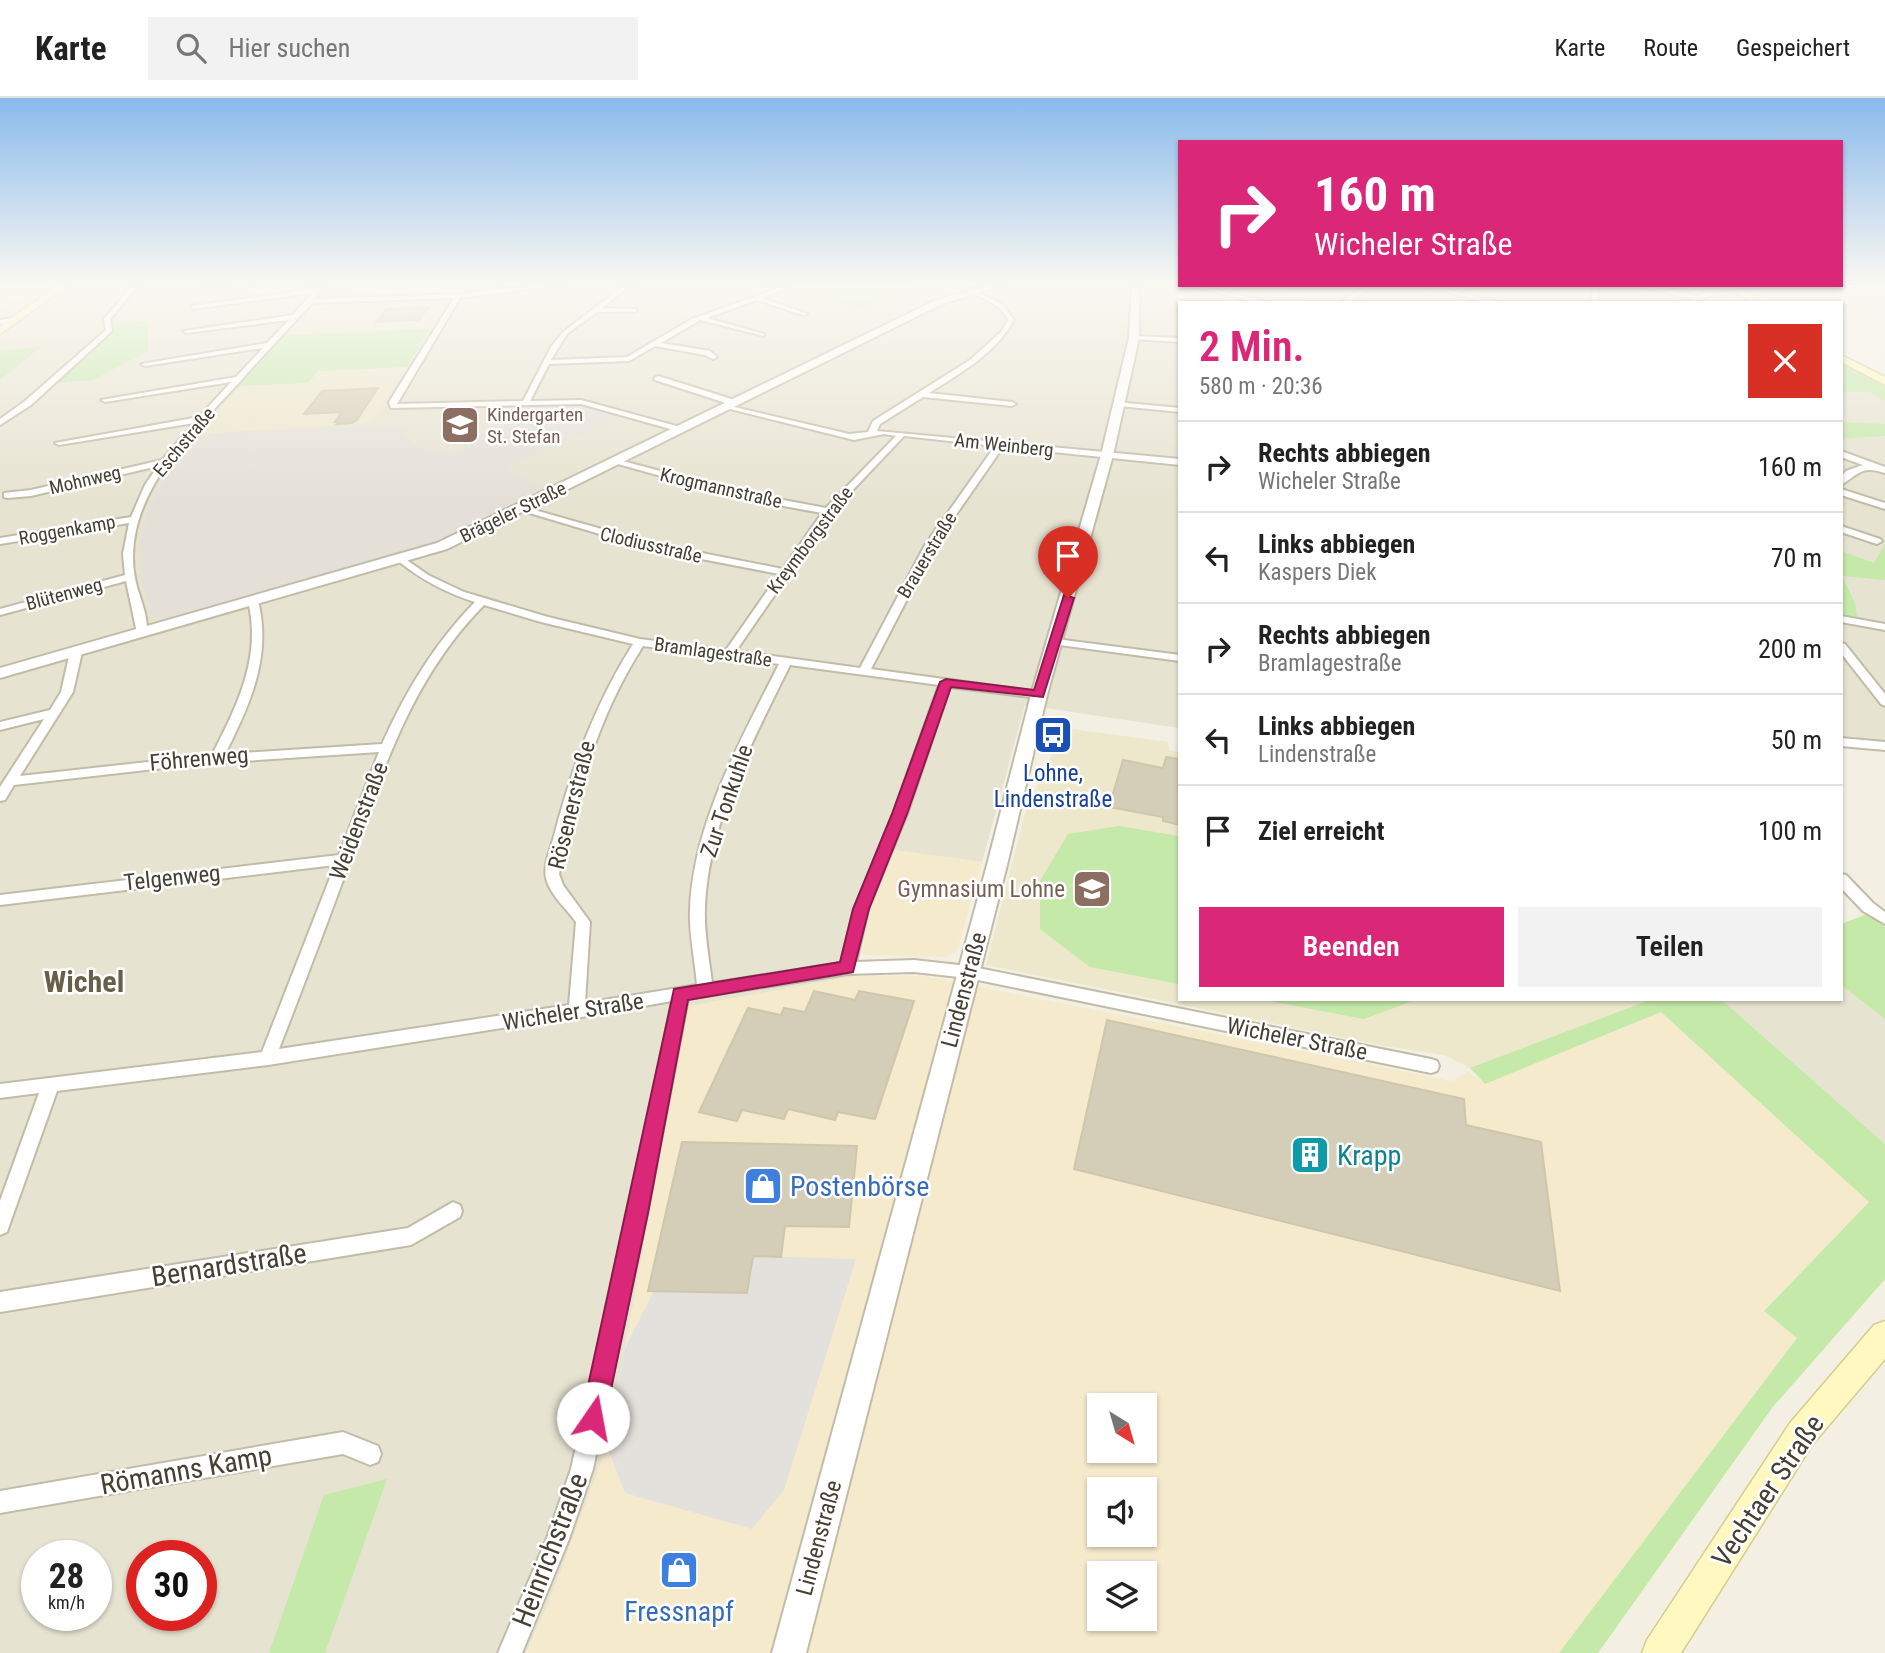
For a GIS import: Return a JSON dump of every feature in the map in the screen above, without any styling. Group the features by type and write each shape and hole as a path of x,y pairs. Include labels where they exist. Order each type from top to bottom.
{"main road":[{"path":"1843,359 1885,382"},
{"name":"Vechtaer Straße","path":"1661,1653 1801,1434 1885,1336"}],"street":[{"path":"0,422 28,403 79,358"},
{"path":"145,364 187,358"},
{"name":"Eschstraße","path":"142,633 129,577 128,552 134,519 164,463 258,358"},
{"path":"420,358 393,402 394,407 565,401 598,405 681,430"},
{"path":"526,402 550,358"},
{"path":"547,362 631,358"},
{"name":"Brägeler Straße","path":"0,673 442,546 826,358"},
{"path":"872,433 876,423 978,358"},
{"name":"Lindenstraße","path":"789,1653 1039,695 1107,455 1130,358"},
{"path":"658,378 730,405 848,437 889,445"},
{"path":"104,400 238,379"},
{"path":"919,394 1012,404"},
{"path":"1119,404 1178,410"},
{"path":"59,443 202,419"},
{"name":"Am Weinberg","path":"848,437 872,433 902,434 1178,462"},
{"name":"Kreymborgstraße","path":"729,654 828,511 902,434"},
{"name":"Brauerstraße","path":"864,671 930,545 1000,445"},
{"path":"1843,455 1885,470"},
{"name":"Krogmannstraße","path":"615,462 739,495 828,511"},
{"name":"Mohnweg","path":"7,495 31,493 164,463"},
{"path":"1843,480 1849,473 1871,465"},
{"path":"1843,493 1885,506"},
{"name":"Clodiusstraße","path":"521,509 650,546 784,572"},
{"name":"Roggenkamp","path":"0,541 134,519"},
{"path":"1843,530 1877,541"},
{"name":"Bramlagestraße","path":"401,559 424,578 482,601 545,620 640,642 1039,695"},
{"name":"Blütenweg","path":"0,612 129,577"},
{"path":"217,757 240,707 254,662 260,620 253,601"},
{"name":"Weidenstraße","path":"268,1058 387,748 423,673 439,648 461,620 482,601"},
{"path":"1843,619 1885,627"},
{"name":"Rösenerstraße","path":"576,1012 583,922 555,888 552,874 572,790 593,724 616,677 640,642"},
{"path":"1056,642 1178,658"},
{"path":"1843,649 1885,702"},
{"path":"0,797 67,692 76,652"},
{"name":"Zur Tonkuhle","path":"705,990 697,902 708,845 734,767 786,661"},
{"path":"847,968 861,909 900,814 946,682"},
{"path":"0,726 56,712"},
{"path":"1843,742 1885,746"},
{"name":"Föhrenweg","path":"13,780 217,757 387,748"},
{"name":"Telgenweg","path":"0,900 344,859"},
{"path":"1843,881 1868,907 1885,919"},
{"name":"Wicheler Straße","path":"0,1091 268,1058 847,968 914,965 968,972 1431,1066"},
{"name":"Heinrichstraße","path":"510,1653 558,1539 582,1469 638,1213 681,994"},
{"path":"0,1226 51,1084"},
{"name":"Bernardstraße","path":"0,1302 411,1236 453,1211"},
{"name":"Römanns Kamp","path":"0,1502 342,1443 370,1454"}],"shaded area":[{"path":"0,358 1178,358 1178,728 1025,705 982,862 894,850 870,912 855,976 688,1007 607,1446 551,1597 526,1653 0,1653"},
{"path":"265,358 412,358 372,423 198,434"},
{"path":"1843,392 1870,392 1885,401 1885,751 1843,747"},
{"path":"525,405 592,407 622,416 505,470 553,488 467,531 414,549 172,617 160,618 151,613 141,581 140,544 149,507 168,471 195,435 397,425 413,443 451,455 468,440 506,426"},
{"name":"Gymnasium Lohne","path":"1064,728 1168,742 1169,750 1178,752 1178,1001 1647,1001 1470,1068 1444,1055 1384,1046 986,965 1025,813"},
{"path":"894,850 982,862 957,951 947,957 861,955 870,912"},
{"path":"855,976 925,976 1452,1081 1468,1071 1485,1084 1661,1012 1869,1201 1764,1311 1797,1338 1559,1653 527,1653 551,1597 607,1446 688,1006"},
{"path":"1843,987 1885,1019 1885,1144 1723,1001 1843,1001"},
{"path":"753,1256 856,1259 784,1490 752,1529 625,1493 607,1446 625,1348 654,1291 747,1293"}],"green space":[{"path":"0,358 28,358 0,380"},
{"path":"79,358 136,358 93,380 51,383"},
{"path":"265,358 412,358 407,367 318,371 308,383 239,386"},
{"path":"1843,363 1885,387 1885,401 1870,392 1843,392"},
{"path":"1843,422 1885,424 1885,436 1843,439"},
{"path":"1885,544 1885,580 1843,576 1843,552 1874,563"},
{"path":"1843,578 1855,603 1857,617 1843,614"},
{"path":"1119,826 1178,836 1178,984 1090,967 1040,929 1040,881 1068,834"},
{"path":"1867,914 1885,927 1885,1019 1843,987 1843,923"},
{"path":"1270,1001 1413,1001 1364,1019"},
{"path":"1647,1001 1723,1001 1885,1144 1885,1279 1772,1408 1598,1653 1559,1653 1797,1338 1764,1311 1869,1202 1661,1012 1485,1084 1470,1068"},
{"path":"387,1479 325,1653 269,1653 324,1495"}],"building":[{"path":"378,388 357,420 352,423 335,422 342,412 304,414 322,391"},
{"path":"1166,757 1178,759 1178,825 1163,821 1163,817 1109,807 1123,760 1163,768"},
{"path":"814,991 855,1000 859,991 914,1001 875,1119 838,1112 835,1120 788,1109 784,1119 742,1110 737,1121 699,1112 748,1008 781,1015 784,1008 805,1012"},
{"name":"Krapp","path":"1107,1020 1464,1099 1466,1125 1541,1142 1560,1291 1074,1169"},
{"name":"Postenbörse","path":"682,1142 857,1146 849,1227 785,1226 781,1257 753,1256 747,1293 648,1291"}],"place":[{"name":"Kindergarten St. Stefan","path":"460,425"},
{"name":"Lohne, Lindenstraße","path":"1053,735"},
{"name":"Gymnasium Lohne","path":"1092,889"},
{"name":"Krapp","path":"1310,1155"},
{"name":"Postenbörse","path":"763,1186"},
{"name":"Fressnapf","path":"679,1570"}],"district":[{"name":"Wichel","path":"84,981"}],"route":[{"path":"593,1418 638,1213 681,994 847,968 861,909 900,814 946,682 1039,695 1068,598"}]}
